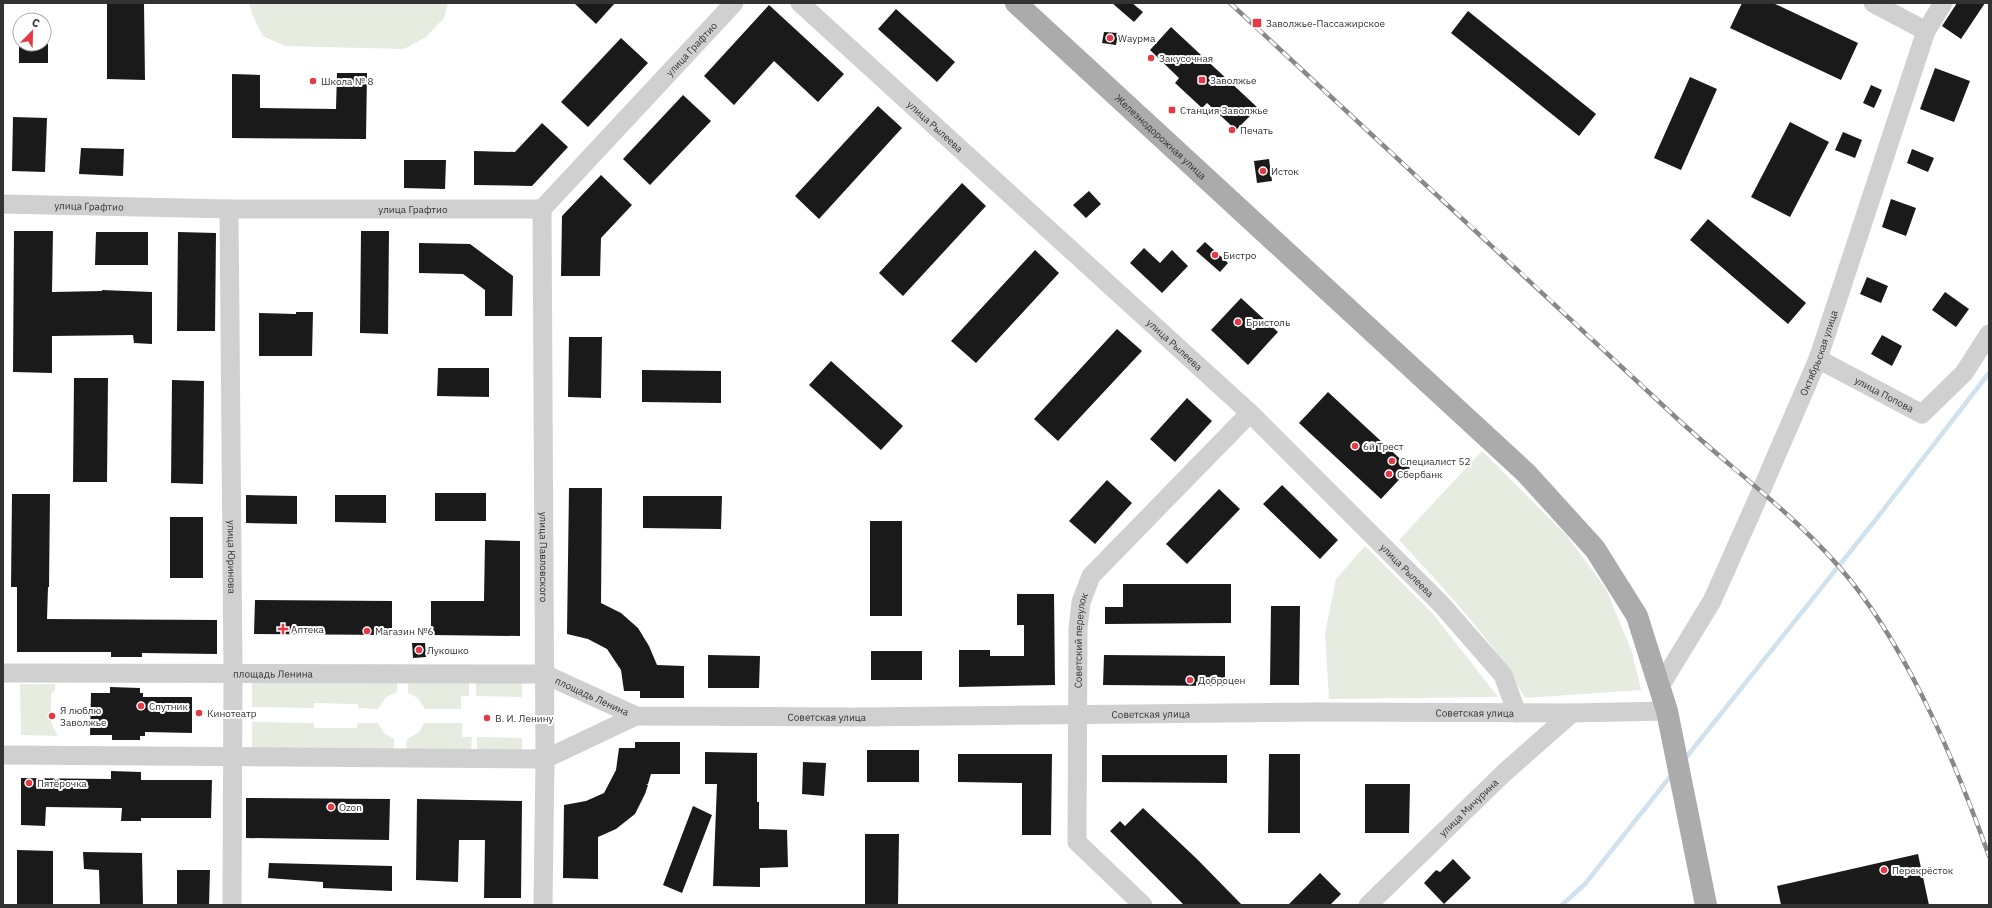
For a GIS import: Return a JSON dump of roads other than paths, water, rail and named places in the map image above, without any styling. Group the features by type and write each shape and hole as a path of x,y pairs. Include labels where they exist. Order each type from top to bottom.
{"main road":[{"name":"Железнодорожная улица","path":"1016,3 1526,473 1595,549 1637,616 1667,712 1706,905"}],"street":[{"name":"улица Графтио","path":"3,204 229,209 542,209 734,3"},
{"name":"улица Рылеева","path":"800,3 1250,413 1442,605 1503,675 1517,713"},
{"path":"1873,3 1926,31"},
{"name":"Октябрьская улица","path":"1659,688 1712,600 1818,359 1926,31 1943,3"},
{"name":"улица Юринова","path":"229,209 232,905"},
{"name":"улица Павловского","path":"542,209 545,759 542,905"},
{"name":"улица Попова","path":"1818,359 1922,414 1964,372 1989,334"},
{"name":"Советский переулок","path":"1143,905 1077,842 1076,714 1078,628 1081,602 1091,576 1250,413"},
{"name":"площадь Ленина","path":"3,673 544,674 636,716"},
{"name":"Советская улица","path":"636,716 857,717 1317,712 1667,712"},
{"name":"улица Мичурина","path":"1368,905 1505,772 1572,713"},
{"name":"площадь Ленина","path":"3,755 545,759 636,716"}],"waterway":[{"path":"1684,760 1877,518 1989,373"},
{"path":"1562,905 1585,884 1673,773"}],"railway":[{"path":"1230,3 1669,411 1763,493 1831,557 1873,611 1913,678 1947,749 1989,856"}],"place":[{"name":"Заволжье-Пассажирское","path":"1257,23"},
{"name":"Wаурма","path":"1110,38"},
{"name":"Закусочная","path":"1151,58"},
{"name":"Заволжье","path":"1202,80"},
{"name":"Школа № 8","path":"313,81"},
{"name":"Станция Заволжье","path":"1172,110"},
{"name":"Печать","path":"1232,130"},
{"name":"Исток","path":"1263,171"},
{"name":"Бистро","path":"1215,255"},
{"name":"Бристоль","path":"1238,322"},
{"name":"6й Трест","path":"1355,446"},
{"name":"Специалист 52","path":"1392,461"},
{"name":"Сбербанк","path":"1389,474"},
{"name":"Аптека","path":"283,629"},
{"name":"Магазин №6","path":"367,631"},
{"name":"Лукошко","path":"419,650"},
{"name":"Доброцен","path":"1190,680"},
{"name":"Спутник","path":"141,706"},
{"name":"Кинотеатр","path":"199,713"},
{"name":"Я люблю Заволжье","path":"52,716"},
{"name":"В. И. Ленину","path":"487,718"},
{"name":"Пятёрочка","path":"29,783"},
{"name":"Ozon","path":"331,807"},
{"name":"Перекрёсток","path":"1884,870"}]}
